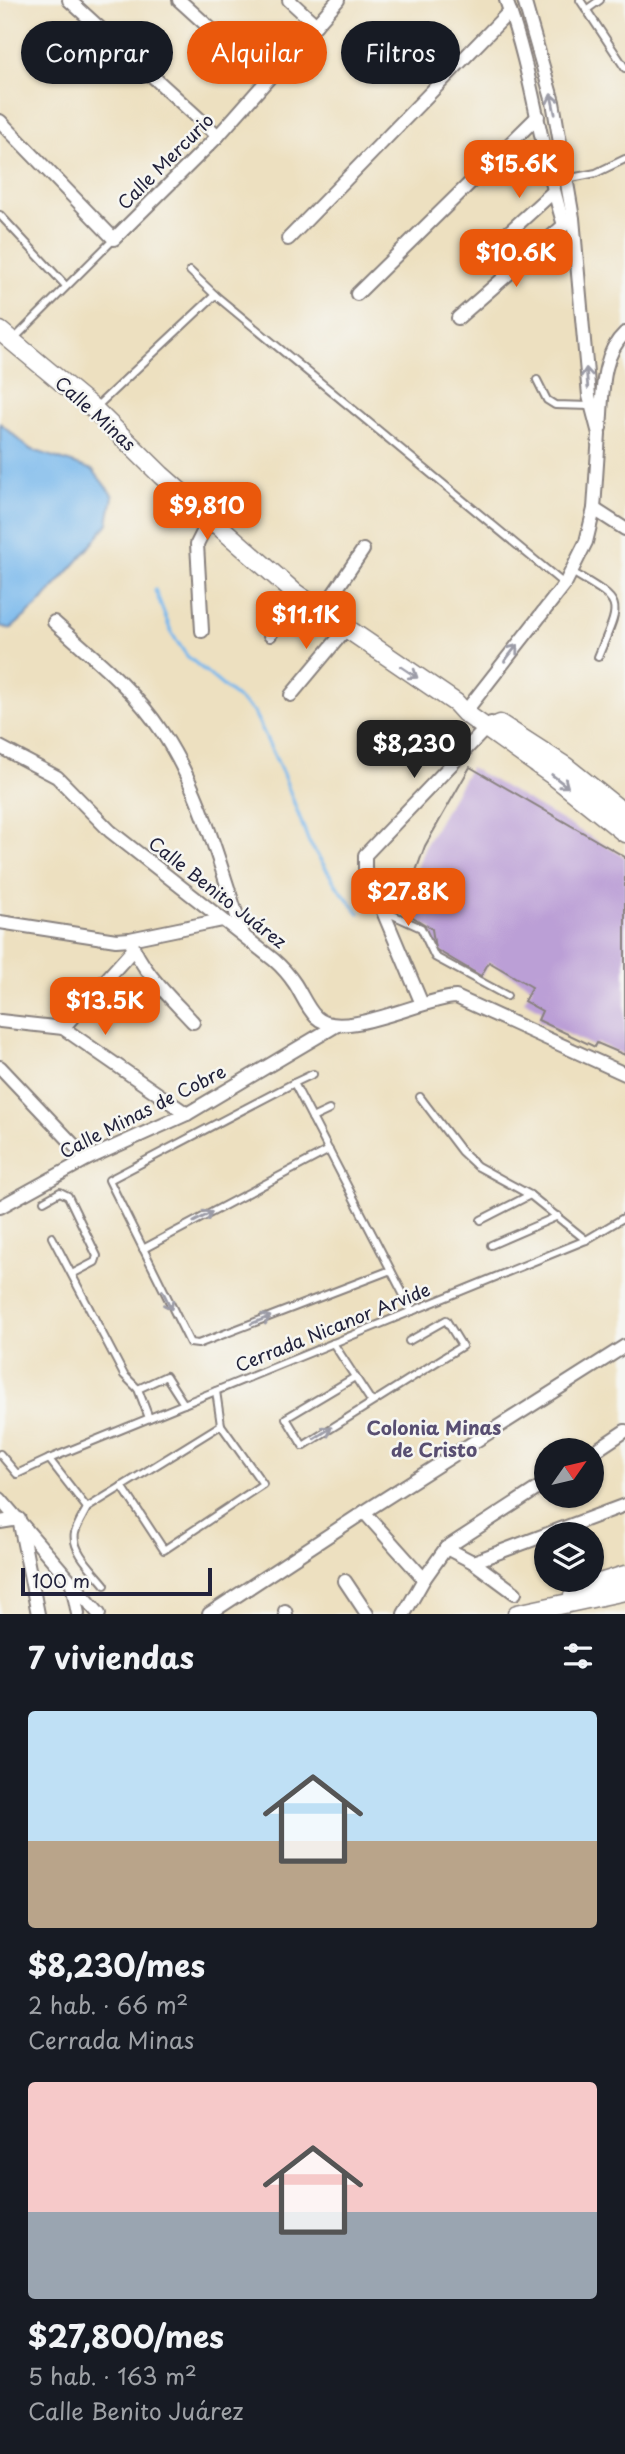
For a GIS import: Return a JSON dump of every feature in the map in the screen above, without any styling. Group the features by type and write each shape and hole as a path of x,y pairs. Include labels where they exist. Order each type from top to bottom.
{"street":[{"path":"69,0 218,136"},
{"path":"179,0 202,21"},
{"path":"289,0 312,21"},
{"name":"Calle Mercurio","path":"320,21 338,0"},
{"path":"524,0 553,102 566,179 568,222 591,406 599,434"},
{"path":"508,5 538,116 553,192 568,222"},
{"path":"288,239 508,5"},
{"name":"Calle Mercurio","path":"114,239 218,136 264,84"},
{"path":"357,295 538,116"},
{"path":"0,121 114,239"},
{"path":"508,233 553,192"},
{"path":"458,318 568,222"},
{"path":"462,705 565,584 586,542 594,509 599,434 609,354 625,333"},
{"name":"Calle Minas","path":"6,336 94,409 213,522 295,593 462,705 465,713 554,758 625,814"},
{"path":"594,509 625,529"},
{"path":"202,631 197,544 204,530 213,522"},
{"path":"321,612 363,550"},
{"path":"270,635 295,593"},
{"path":"54,622 140,703 162,731 182,765 199,806 243,934"},
{"path":"292,695 346,629"},
{"path":"422,1004 365,869 365,855 490,724"},
{"name":"Calle Minas","path":"490,724 625,833"},
{"name":"Calle Benito Juárez","path":"1,753 43,768 57,777 110,831 284,969 316,1018 337,1025"},
{"path":"1,918 103,938 130,939 222,920"},
{"path":"130,939 134,951 156,981 193,1022"},
{"path":"63,1028 130,953"},
{"path":"337,1025 377,1019 443,997 457,997 625,1074"},
{"path":"0,1021 63,1028 187,1114"},
{"name":"Calle Minas de Cobre","path":"0,1207 87,1159 187,1114 337,1025"},
{"path":"0,1067 87,1159"},
{"path":"209,1614 625,1346"},
{"path":"604,1445 625,1431"},
{"path":"404,1614 446,1548 534,1490"},
{"path":"0,1499 99,1614"},
{"path":"473,1562 625,1505"},
{"path":"364,1512 424,1579"},
{"path":"0,1522 19,1519"},
{"path":"19,1519 38,1614"},
{"path":"446,1548 473,1562 515,1593"},
{"path":"555,1606 593,1585 625,1575"},
{"path":"71,1580 78,1614"},
{"path":"345,1581 367,1614"},
{"path":"517,1614 625,1591"}],"lane":[{"path":"580,0 625,68"},
{"path":"586,10 600,0"},
{"path":"618,58 625,53"},
{"path":"566,179 596,173 625,159"},
{"path":"0,215 66,286"},
{"name":"Calle Mercurio","path":"6,336 66,286 114,239"},
{"path":"190,271 215,295 565,584"},
{"path":"94,409 215,295"},
{"path":"537,380 547,400 555,405 591,406"},
{"path":"572,572 611,595 616,602 617,611 598,657"},
{"path":"382,910 421,928 435,957 507,996"},
{"path":"313,1074 109,1180 190,1343 198,1344 391,1270"},
{"path":"294,1083 412,1311"},
{"path":"420,1097 461,1152 477,1166 530,1195 586,1240"},
{"path":"312,1118 329,1110"},
{"path":"143,1249 329,1150"},
{"path":"44,1201 60,1192 68,1196 97,1256 95,1262 72,1274"},
{"path":"481,1220 530,1195"},
{"path":"491,1245 558,1216"},
{"name":"Cerrada Nicanor Arvide","path":"0,1454 17,1474 586,1240 625,1217"},
{"path":"52,1237 124,1375 138,1389 149,1418"},
{"path":"355,1377 286,1418 303,1446 462,1346 446,1320 409,1341"},
{"path":"333,1343 371,1401"},
{"path":"138,1389 166,1376 184,1404"},
{"path":"122,1486 164,1550 263,1484 221,1425 216,1391"},
{"path":"105,1585 75,1543 75,1534 87,1508 221,1425"},
{"path":"49,1459 87,1508"}],"water":[{"path":"0,423 30,449 93,470 113,496 108,523 89,548 39,604 11,629 0,626"}],"building":[{"path":"470,767 625,857 625,1055 597,1043 595,1047 538,1020 542,1011 524,1001 532,987 489,962 481,976 435,949 432,929 402,910 425,846"}],"waterway":[{"path":"155,590 172,634 187,656 254,712 283,774 309,842 337,886 359,913"}],"district":[{"name":"Colonia Minas de Cristo","path":"434,1439"}]}
